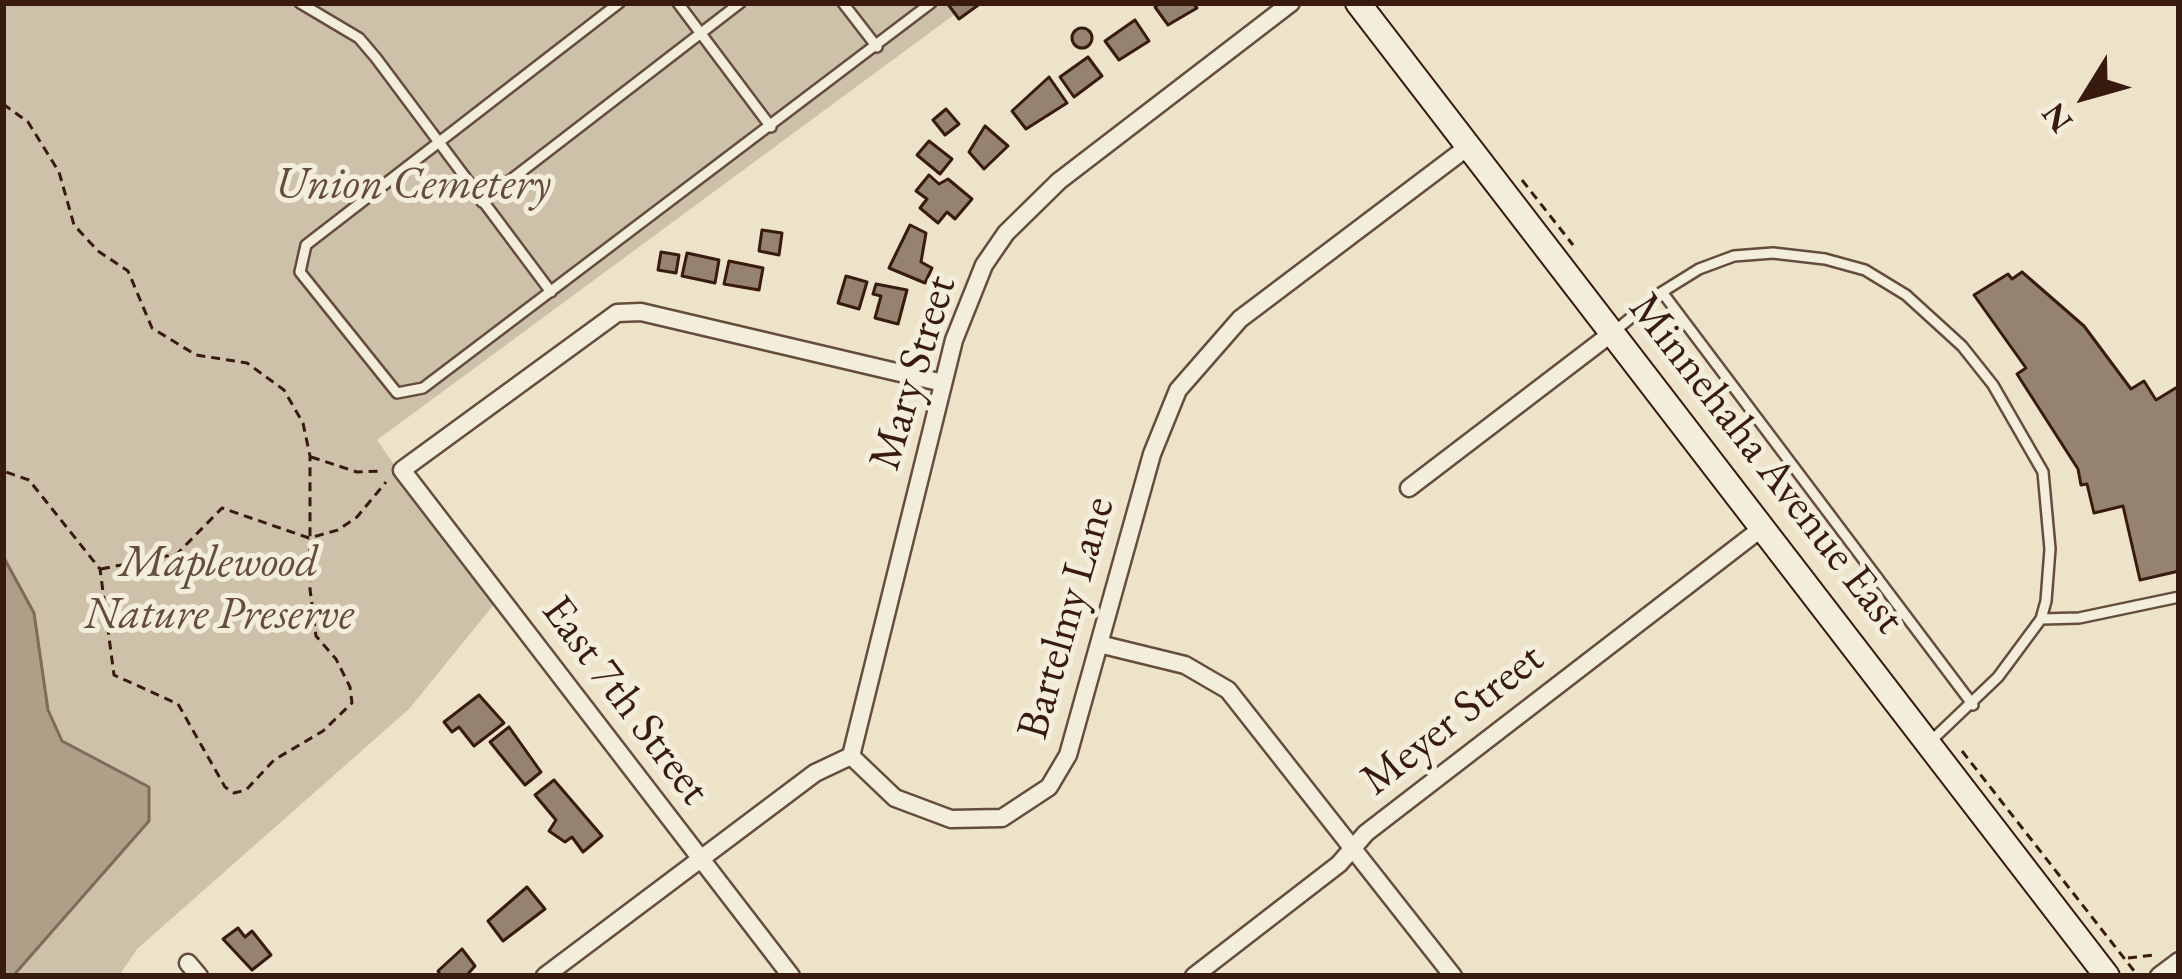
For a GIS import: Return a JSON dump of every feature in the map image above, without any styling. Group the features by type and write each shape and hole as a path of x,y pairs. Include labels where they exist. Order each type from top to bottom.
{"main road":[{"name":"Minnehaha Avenue East","path":"1358,3 1762,528 1935,737 2109,975"}],"street":[{"name":"Mary Street","path":"851,756 943,383 976,282 1031,205 1291,3"},
{"name":"Bartelmy Lane","path":"851,756 895,798 926,813 983,822 1020,811 1060,772 1164,418 1196,363 1240,319 1468,146"},
{"path":"402,470 617,313 641,312 943,383"},
{"path":"1409,488 1612,333"},
{"name":"East 7th Street","path":"402,470 791,976"},
{"name":"Meyer Street","path":"1194,976 1354,848 1366,833 1762,528"},
{"path":"1099,644 1185,665 1228,690 1453,976"},
{"path":"545,976 815,773 851,756"},
{"path":"2158,976 2172,957"}],"lane":[{"path":"300,3 359,38 550,292"},
{"path":"619,3 315,235 299,259 300,272 397,393 410,394 550,292 931,3"},
{"path":"678,3 771,127"},
{"path":"482,202 740,3"},
{"path":"843,3 877,47"},
{"path":"1612,333 1662,292 1734,256 1773,253 1856,267 1906,295 1962,346 1993,385 2043,472 2050,549 2041,619 1973,705 1935,737"},
{"path":"1662,292 1973,705"},
{"path":"2041,619 2079,618 2179,597"}],"path":[{"path":"3,104 28,122 59,172 74,225 98,251 128,271 152,328 196,356 247,363 284,390 303,423 310,456 309,538 316,636 343,673 352,703 322,731 274,760 246,790 234,793 178,704 114,675 100,569 29,480 3,471"},
{"path":"1522,180 1579,254"},
{"path":"310,456 357,472 402,470"},
{"path":"100,569 177,554 222,508 309,538 357,517 402,470"},
{"path":"1935,737 1971,755 2138,976"},
{"path":"2126,958 2172,957"}],"green space":[{"path":"3,3 970,3 377,440 454,550 500,597 409,709 137,949 119,976 3,976"}],"shaded area":[{"path":"3,556 34,613 48,710 62,741 149,787 149,821 13,976 3,976"}],"building":[{"path":"947,3 981,3 959,19"},
{"path":"1193,3 1197,8 1168,25 1155,7"},
{"path":"1135,20 1149,41 1119,60 1105,41"},
{"path":"1082,28 1092,38 1082,48 1072,38"},
{"path":"1088,57 1102,76 1074,97 1060,77"},
{"path":"1049,77 1067,103 1026,129 1012,111"},
{"path":"946,109 959,124 945,135 933,120"},
{"path":"985,126 1008,146 984,169 969,152"},
{"path":"929,141 952,159 940,174 917,155"},
{"path":"929,175 939,184 948,179 972,199 955,219 947,212 938,223 920,208 927,199 916,191"},
{"path":"910,225 926,233 921,262 932,268 925,283 889,268"},
{"path":"762,230 782,233 779,255 759,251"},
{"path":"661,252 679,255 676,273 658,270"},
{"path":"687,253 719,260 715,283 682,276"},
{"path":"729,261 763,268 759,290 724,284"},
{"path":"2022,272 2084,326 2131,389 2144,381 2156,400 2179,386 2179,571 2140,580 2123,506 2094,513 2087,484 2081,485 2078,469 2017,374 2026,368 1974,295 2008,274 2012,279"},
{"path":"846,276 867,282 859,309 838,303"},
{"path":"876,284 907,290 898,324 875,318 881,296 873,294"},
{"path":"479,695 504,723 474,746 459,727 452,732 444,722"},
{"path":"509,727 541,772 525,785 490,742"},
{"path":"554,780 602,836 583,852 572,837 565,842 549,831 556,820 535,795"},
{"path":"527,887 545,909 503,941 488,921"},
{"path":"238,928 245,937 252,931 271,955 252,970 223,939"},
{"path":"462,949 475,966 466,976 441,976 438,971"}],"park label":[{"name":"Union Cemetery","path":"413,186"},
{"name":"Maplewood Nature Preserve","path":"219,590"}]}
